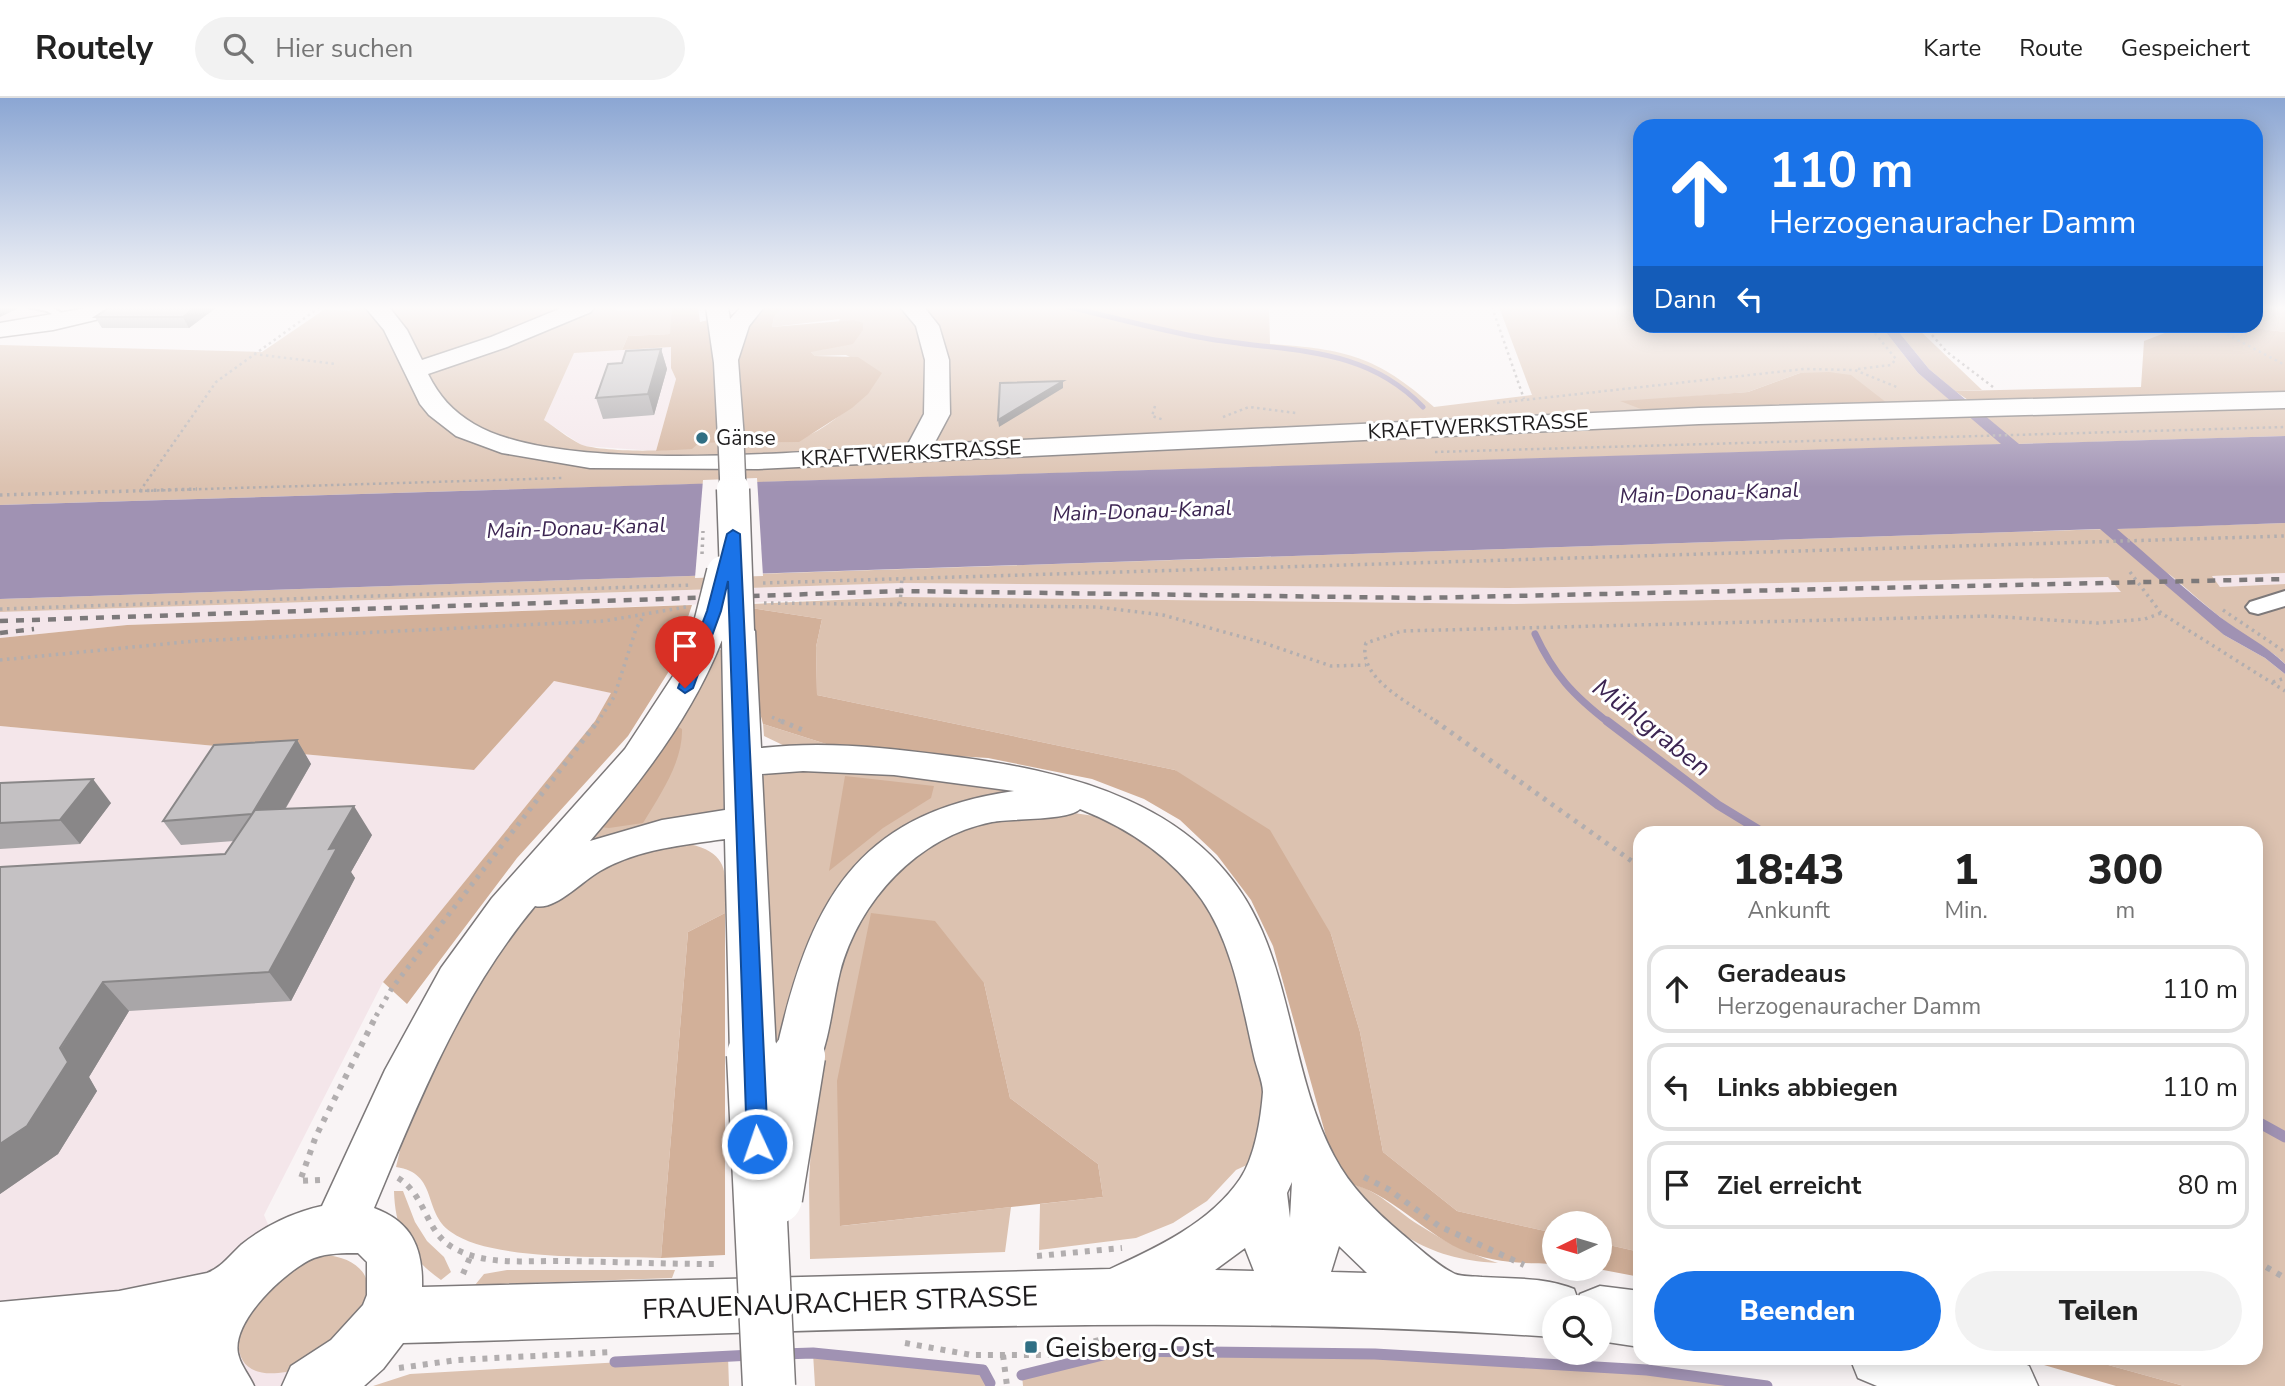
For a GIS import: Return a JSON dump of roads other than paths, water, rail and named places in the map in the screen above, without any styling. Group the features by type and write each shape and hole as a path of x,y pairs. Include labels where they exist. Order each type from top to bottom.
{"main road":[{"name":"KRAFTWERKSTRASSE","path":"414,367 438,410 451,421 493,442 581,458 671,462 758,461 1685,416 2016,405 2285,400"},
{"path":"415,370 424,367"},
{"path":"339,1228 426,1036 477,950 536,873 657,732 692,676 712,623 733,534 726,367"},
{"path":"919,452 922,438 937,419 937,367"},
{"path":"937,419 949,432 954,450"},
{"path":"712,623 743,763 745,822 776,1055 746,1272 769,1386"},
{"path":"743,763 839,757 935,766 1042,782 1078,791 1123,811 1167,838 1188,855 1214,886 1237,924 1256,972 1285,1096 1317,1174 1374,1244 1447,1302"},
{"path":"776,1055 818,974 832,933 859,888 896,849 934,825 1002,805 1046,802 1123,811"},
{"path":"477,950 556,877 590,856 649,836 745,822"},
{"path":"1119,1293 1170,1269 1209,1244 1241,1215 1261,1191 1269,1176 1285,1096"},
{"path":"1292,1298 1307,1272 1316,1239 1317,1174"},
{"path":"1261,1191 1266,1233 1292,1298"},
{"path":"0,1370 177,1356 217,1372 216,1321 235,1290 274,1252 315,1233 339,1228 360,1228 377,1233 389,1244 397,1259 398,1278 388,1316 373,1338 353,1359 312,1386"},
{"path":"0,1330 139,1317 182,1309 235,1290"},
{"name":"FRAUENAURACHER STRASSE","path":"388,1316 1119,1293 1447,1302 1546,1290"},
{"path":"1612,1316 1633,1318"},
{"path":"1911,1365 2009,1386"}],"street":[{"path":"2258,607 2285,598"}],"water":[{"name":"Main-Donau-Kanal","path":"1913,367 1927,367 2019,444 2285,436 2285,523 2117,529 2228,623 2278,657 2285,664 2285,674 2265,658 2224,635 2100,529 0,599 0,505 2001,444"}],"waterway":[{"name":"Mühlgraben","path":"1364,367 1399,386 1423,407"},
{"name":"Mühlgraben","path":"1535,634 1566,683 1609,723"},
{"name":"Mühlgraben","path":"1607,721 1718,805 1752,826"},
{"name":"Mühlgraben","path":"2263,1125 2285,1137"},
{"path":"1022,1375 1119,1351 1375,1354 1647,1370 1767,1386"},
{"path":"782,1354 813,1353 983,1370 990,1383"},
{"path":"615,1362 752,1355"}],"railway":[{"path":"0,621 901,591 1421,598 2285,579"},
{"path":"0,633 34,629"}],"place":[{"name":"Gänse","path":"702,438"},
{"name":"Geisberg-Ost","path":"1031,1347"}]}
